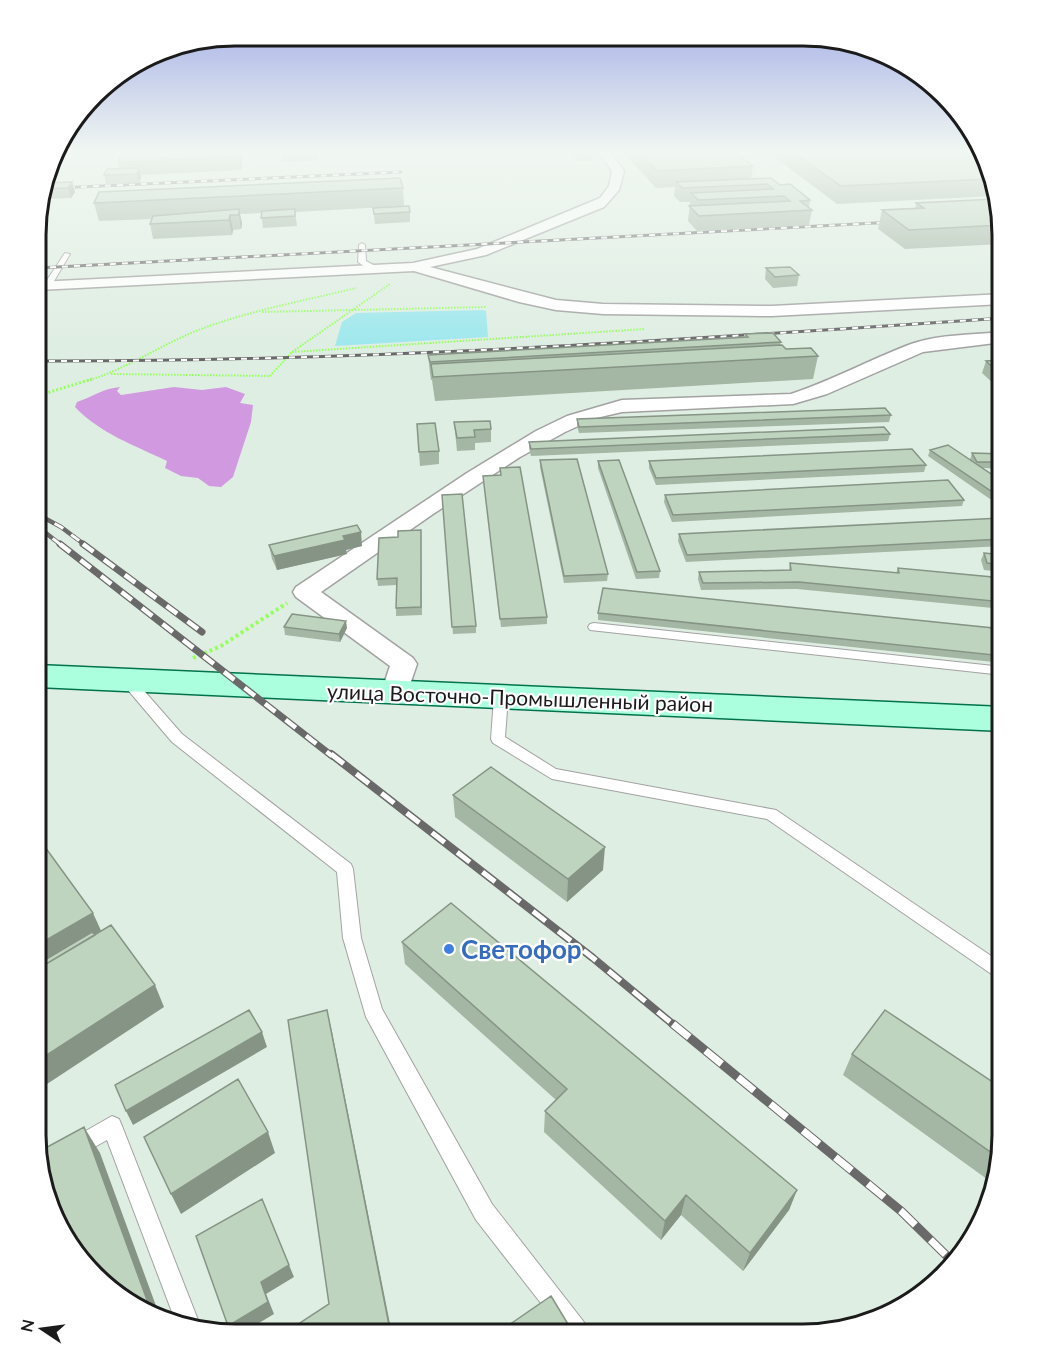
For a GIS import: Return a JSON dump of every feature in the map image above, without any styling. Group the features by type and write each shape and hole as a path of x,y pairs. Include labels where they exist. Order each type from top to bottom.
{"street":[{"path":"47,286 413,272 481,252 570,216"},
{"path":"413,272 556,305 603,309 772,311 992,299"},
{"path":"395,693 404,664 305,592 439,499 531,442 586,414 622,406 793,399 821,390 917,348 932,344 992,338"},
{"name":"улица Восточно-Промышленный район","path":"47,676 395,693 577,698 992,718"}],"lane":[{"path":"362,245 362,262 379,275"},
{"path":"47,280 67,254"},
{"path":"594,627 992,670"},
{"path":"127,680 177,738 345,869 352,939 373,1011 484,1212 571,1324"},
{"path":"501,697 498,739 552,774 771,814 992,966"},
{"path":"63,1156 112,1126 185,1317"}],"path":[{"path":"379,275 413,272"},
{"path":"110,374 270,376 292,352 413,272"},
{"path":"47,393 110,374 194,332 256,312 358,287"},
{"path":"256,312 496,306"},
{"path":"191,658 221,646 305,592"}],"shaded area":[{"path":"486,311 488,337 335,346 342,322 356,313"},
{"path":"120,387 117,391 121,395 174,387 202,390 226,387 245,394 240,403 253,405 251,422 233,477 221,487 209,486 198,478 181,476 165,468 167,461 107,432 75,407 77,402 103,391"}],"building":[{"path":"153,216 230,216 229,220 150,224"},
{"path":"261,216 295,216 295,216 261,218"},
{"path":"890,216 991,216 992,225 909,230"},
{"path":"790,267 799,275 775,277 766,268"},
{"path":"773,333 781,342 430,362 428,355 748,337 745,334"},
{"path":"782,345 786,349 811,348 818,356 433,377 431,364"},
{"path":"885,408 891,415 579,427 577,419"},
{"path":"490,421 491,429 474,430 475,437 457,438 454,422"},
{"path":"435,423 439,451 419,452 417,424"},
{"path":"884,427 890,434 531,449 529,442"},
{"path":"948,445 992,475 992,492 930,450"},
{"path":"912,449 926,465 656,478 649,461"},
{"path":"972,453 992,454 992,462 977,462"},
{"path":"577,459 608,574 564,576 540,460"},
{"path":"619,460 660,571 637,572 598,461"},
{"path":"520,467 547,617 500,619 483,476 501,475 500,468"},
{"path":"948,480 964,500 673,515 665,495"},
{"path":"462,494 476,626 452,627 442,495"},
{"path":"992,518 992,540 687,555 679,534"},
{"path":"357,525 361,532 343,536 345,540 274,556 269,545"},
{"path":"421,530 421,607 396,608 397,578 377,579 379,538 398,537 398,531"},
{"path":"984,553 992,554 992,564 987,563"},
{"path":"790,563 899,573 898,568 992,577 992,601 799,582 703,583 699,572 791,570"},
{"path":"603,588 992,628 992,655 598,613"},
{"path":"292,614 346,621 339,634 284,627"},
{"path":"491,767 605,847 568,879 453,795"},
{"path":"47,850 93,913 47,940"},
{"path":"451,903 797,1190 750,1253 686,1195 665,1221 545,1111 567,1089 402,942"},
{"path":"111,925 155,985 47,1055 47,963"},
{"path":"92,932 95,935 47,963 47,959"},
{"path":"249,1010 262,1032 126,1111 115,1085"},
{"path":"327,1010 389,1324 298,1324 329,1304 288,1020"},
{"path":"885,1010 992,1082 991,1153 852,1054"},
{"path":"238,1079 268,1132 171,1194 144,1137"},
{"path":"84,1127 148,1302 111,1278 78,1240 57,1196 50,1172 47,1147"},
{"path":"262,1199 289,1265 261,1282 268,1302 232,1324 227,1324 196,1236"},
{"path":"551,1296 568,1324 510,1324"}],"railway":[{"path":"47,268 894,222"},
{"path":"47,361 400,354 641,342 992,319"},
{"path":"47,519 85,545"},
{"path":"47,534 61,545"},
{"path":"60,544 332,756"},
{"path":"83,544 202,632"},
{"path":"331,754 593,958 675,1026"},
{"path":"673,1024 901,1211 948,1257"}],"place":[{"name":"Светофор","path":"449,949"}]}
